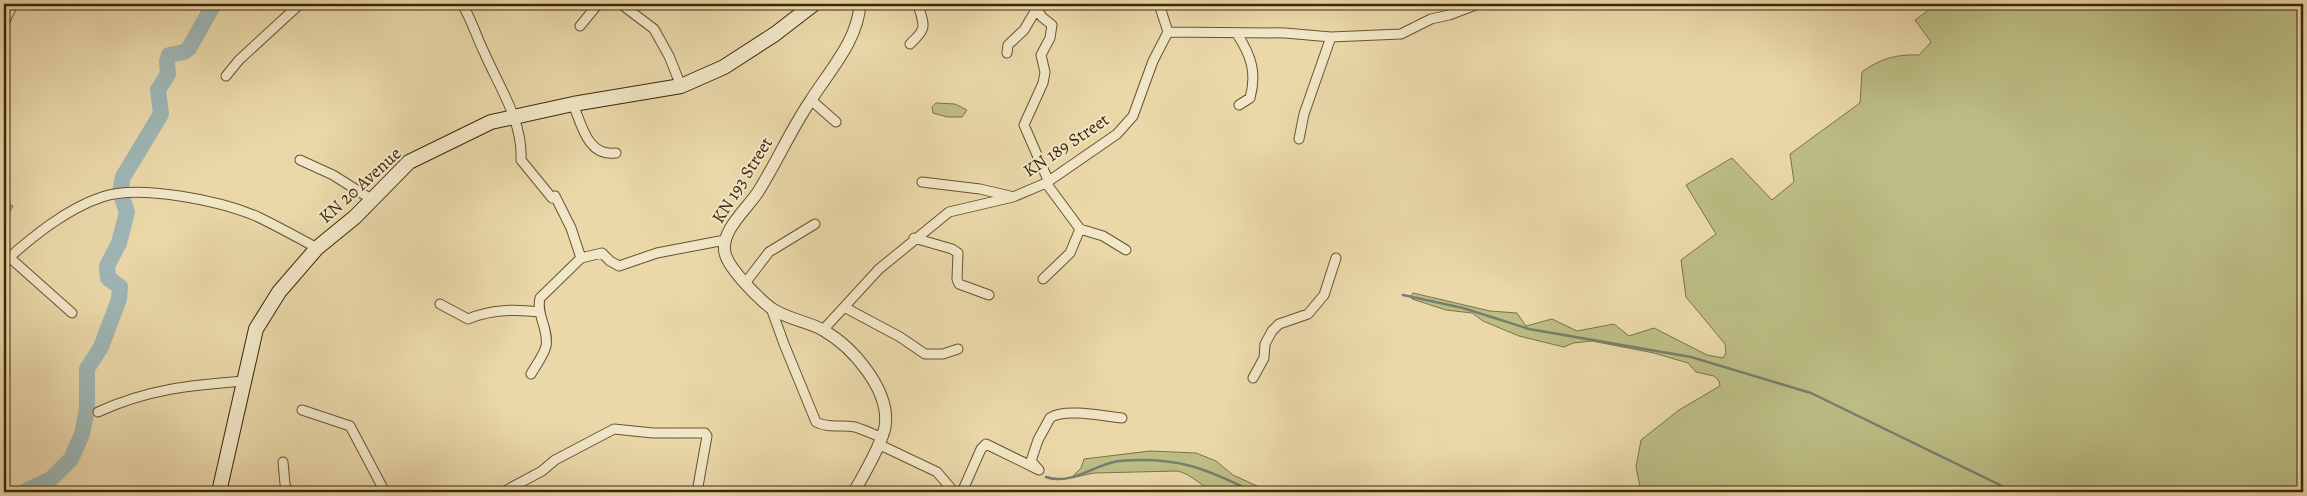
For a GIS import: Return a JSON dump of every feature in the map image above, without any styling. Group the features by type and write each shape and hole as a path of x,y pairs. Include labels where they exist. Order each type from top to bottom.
{"main road":[{"name":"KN 20 Avenue","path":"219,492 256,329 279,292 317,248 355,217 409,162 465,132 491,122 573,104 681,86 724,67 775,34 814,4"}],"street":[{"path":"4,23 13,4"},
{"path":"226,76 239,60 300,4"},
{"path":"462,4 473,22 483,50 514,117 522,141 521,160 552,198 555,196 571,228 581,258"},
{"path":"580,26 598,4"},
{"path":"621,4 654,29 669,56 681,86"},
{"name":"KN 193 Street","path":"854,492 885,428 886,406 873,379 854,355 823,330 771,308 727,262 724,252 725,240 758,192 852,34 859,21 860,4"},
{"path":"910,44 924,31 925,26 918,4"},
{"path":"1159,4 1168,32 1285,33 1331,37 1401,34 1431,19 1449,16 1478,4"},
{"path":"1007,52 1008,45 1024,30 1036,6"},
{"path":"1036,6 1042,18 1052,26 1050,38 1042,50 1045,72 1043,83 1024,125 1047,182 1080,229 1103,236 1126,250"},
{"name":"KN 189 Street","path":"823,330 879,269 914,238 949,212 1012,197 1047,182 1117,134 1133,116 1152,61 1168,32"},
{"path":"1237,34 1246,47 1254,74 1250,98 1238,105"},
{"path":"1299,139 1304,114 1331,37"},
{"path":"811,100 836,122"},
{"path":"573,104 584,132 596,151 606,155 616,153"},
{"path":"300,160 332,175 372,199"},
{"path":"922,182 980,189 1012,197"},
{"path":"72,314 6,259 38,234 71,212 101,197 137,191 210,202 246,213 317,248"},
{"path":"746,282 769,252 815,224"},
{"path":"1043,279 1070,253 1080,229"},
{"path":"914,238 952,249 958,253 956,279 959,284 989,296"},
{"path":"531,374 546,348 547,339 540,312 540,298 581,258 602,253 619,266 657,252 725,240"},
{"path":"1253,378 1264,358 1265,344 1272,331 1279,324 1308,314 1324,295 1336,258"},
{"path":"440,304 468,318 482,313 518,309 540,312"},
{"path":"844,307 900,337 925,354 943,354 958,349"},
{"path":"771,308 816,422 825,427 840,425 855,428 880,440 937,472 954,492"},
{"path":"98,412 124,400 162,389 244,381"},
{"path":"302,410 350,426 385,492"},
{"path":"962,492 981,449 986,444 1038,470 1031,461 1033,452 1050,418 1055,414 1071,413 1122,418"},
{"path":"503,492 542,471 555,460 614,429 653,433 705,433 707,436 697,492"},
{"path":"283,462 285,484 288,492"}],"green space":[{"path":"1937,4 2303,4 2303,492 1641,492 1636,467 1641,440 1679,410 1720,386 1719,381 1714,376 1696,372 1688,363 1654,353 1592,341 1573,343 1564,347 1519,336 1483,321 1472,313 1446,310 1412,299 1413,293 1490,311 1517,313 1526,326 1552,319 1577,331 1614,324 1629,336 1654,328 1707,355 1723,358 1726,353 1725,344 1686,297 1681,260 1716,234 1686,185 1732,158 1772,200 1794,182 1790,154 1860,103 1862,72 1888,58 1903,55 1919,55 1931,42 1915,20"},
{"path":"936,103 955,104 967,110 962,117 947,117 933,113 932,107"},
{"path":"4,201 13,206 5,220 4,219"},
{"path":"1150,451 1196,453 1216,461 1233,475 1268,491 1282,492 1240,494 1218,492 1177,471 1094,473 1071,478 1081,468 1084,459"}],"waterway":[{"path":"24,492 51,479 71,459 82,434 87,409 87,369 101,347 119,299 120,287 108,278 107,266 119,243 127,212 120,192 123,177 161,114 158,90 168,74 167,61 169,55 184,52 189,48 214,4"},
{"path":"1403,295 1463,308 1529,329 1691,357 1811,393 2002,486"},
{"path":"1046,477 1065,479 1119,461 1158,460 1204,470 1254,492"}]}
